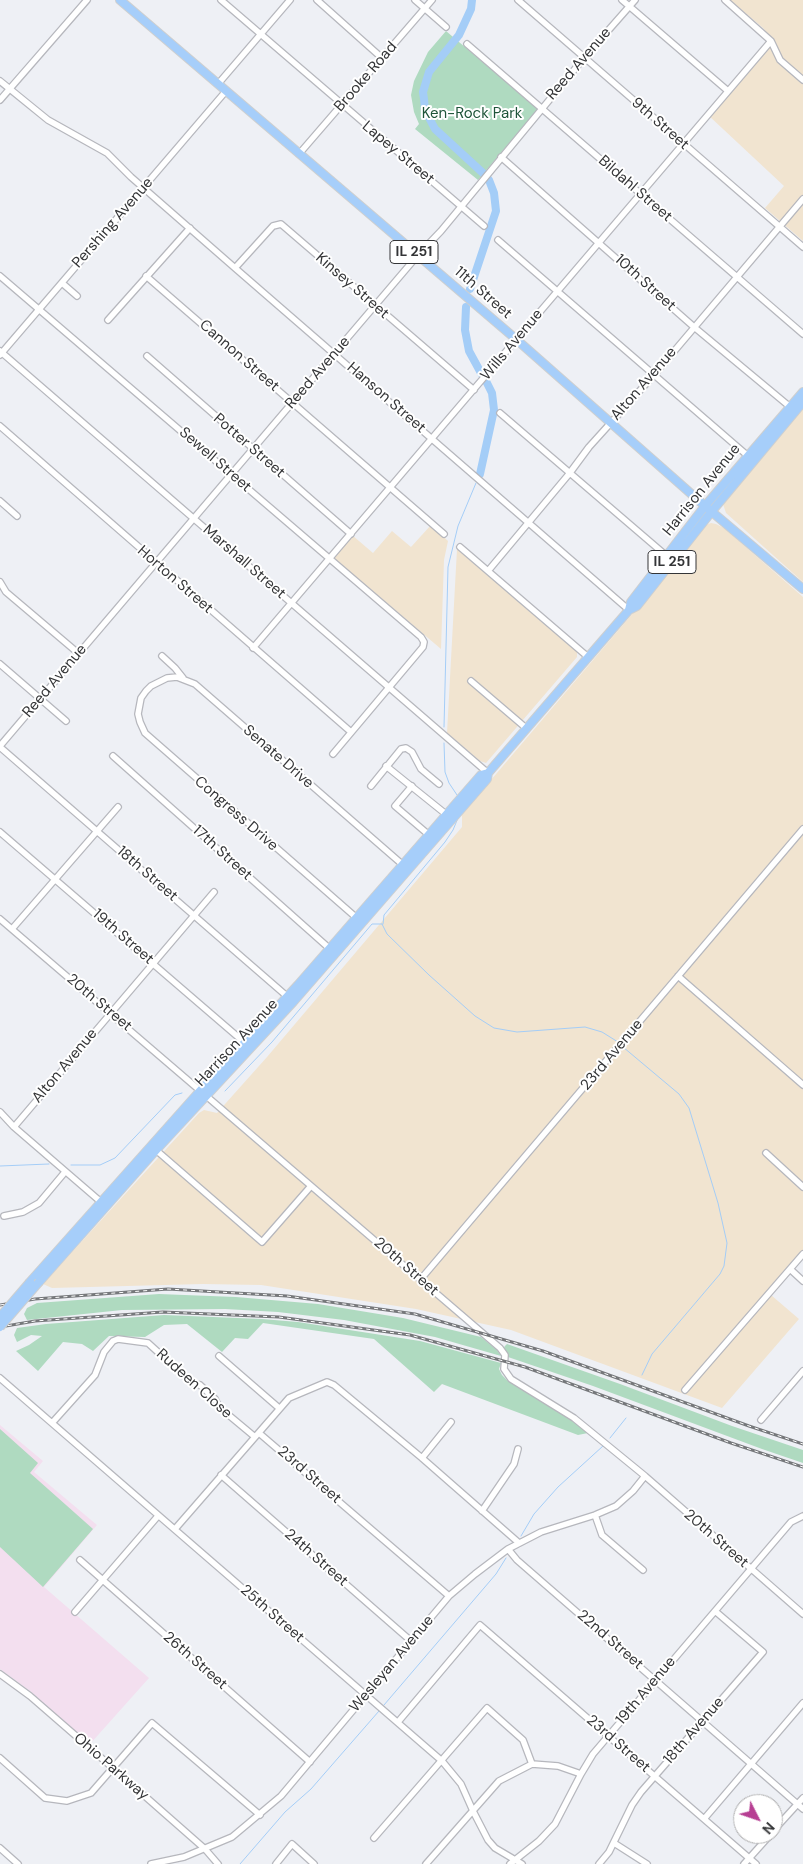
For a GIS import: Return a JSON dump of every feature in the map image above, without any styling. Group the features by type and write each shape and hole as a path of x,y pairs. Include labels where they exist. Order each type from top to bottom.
{"main road":[{"name":"11th Street","path":"120,0 130,3 226,91 418,255 803,590"},
{"name":"Harrison Avenue","path":"0,1327 487,780 488,773 629,610 631,602 670,559 748,456 803,392"},
{"name":"Harrison Avenue","path":"709,509 803,402"},
{"name":"Harrison Avenue","path":"0,1317 201,1090 291,1000 330,949 360,921 403,866 480,775 488,773"}],"street":[{"path":"0,100 87,0"},
{"name":"Lapey Street","path":"221,0 484,226"},
{"path":"218,84 290,0"},
{"path":"317,0 382,58"},
{"path":"415,0 446,26"},
{"name":"Brooke Road","path":"299,154 432,0"},
{"name":"9th Street","path":"518,0 803,248"},
{"path":"622,0 728,91"},
{"name":"Reed Avenue","path":"0,747 292,402 418,255 441,231 542,108 635,0"},
{"path":"725,0 772,41 780,60 803,80"},
{"name":"Wills Avenue","path":"253,648 772,41"},
{"name":"Bildahl Street","path":"466,44 803,334"},
{"name":"Hanson Street","path":"0,81 48,120 103,150 235,268 629,610"},
{"name":"Pershing Avenue","path":"1,353 226,91"},
{"name":"10th Street","path":"501,157 694,326 789,406"},
{"name":"Alton Avenue","path":"488,571 611,422 654,375 803,199"},
{"name":"Kinsey Street","path":"235,268 273,226 281,224 474,390"},
{"path":"108,320 190,228"},
{"path":"498,240 748,456"},
{"name":"Sewell Street","path":"0,276 421,637 424,642 423,647 388,688"},
{"name":"Cannon Street","path":"146,276 444,534"},
{"path":"62,283 77,296"},
{"name":"Marshall Street","path":"1,353 488,773"},
{"name":"Potter Street","path":"147,356 351,534"},
{"path":"500,413 670,559"},
{"name":"Horton Street","path":"0,426 351,732"},
{"path":"0,501 17,516"},
{"path":"460,547 588,658"},
{"path":"0,582 6,592 78,653"},
{"name":"Senate Drive","path":"162,656 183,678 195,684 403,866"},
{"path":"0,664 66,721"},
{"name":"Congress Drive","path":"183,678 177,676 167,678 151,686 141,698 138,714 145,733 360,921"},
{"path":"472,681 526,728"},
{"path":"333,754 388,688"},
{"name":"18th Street","path":"0,747 291,1000"},
{"path":"371,786 401,749 406,748 412,752 421,768 439,784"},
{"name":"17th Street","path":"113,756 330,949"},
{"path":"386,766 447,815"},
{"path":"412,786 395,806 430,836"},
{"path":"12,929 118,807"},
{"name":"23rd Avenue","path":"420,1280 803,829"},
{"name":"19th Street","path":"0,832 246,1043"},
{"name":"Alton Avenue","path":"14,1127 214,892"},
{"name":"20th Street","path":"0,919 503,1351 505,1355 504,1369 511,1379 574,1418 802,1610"},
{"path":"678,976 803,1085"},
{"path":"0,1112 14,1127 101,1202"},
{"path":"156,1150 262,1242 311,1186"},
{"path":"766,1153 803,1186"},
{"path":"4,1216 23,1212 38,1202 65,1172"},
{"path":"685,1390 803,1254"},
{"path":"790,1269 803,1281"},
{"name":"Rudeen Close","path":"52,1423 95,1375 104,1352 116,1340 127,1340 148,1342 192,1383 200,1385 215,1399 219,1407 257,1435"},
{"path":"219,1356 279,1408"},
{"path":"761,1420 803,1372"},
{"name":"25th Street","path":"0,1378 442,1761 461,1784 488,1840 502,1852 522,1864"},
{"path":"175,1529 288,1398 327,1382 334,1385 422,1458 519,1543"},
{"path":"422,1458 452,1422"},
{"name":"23rd Street","path":"257,1435 449,1596"},
{"path":"482,1511 514,1464 518,1449"},
{"name":"24th Street","path":"221,1475 412,1641"},
{"name":"Wesleyan Avenue","path":"151,1864 184,1857 205,1850 232,1837 281,1796 449,1596 474,1574 508,1549 541,1532 595,1515 616,1506 633,1491 645,1476"},
{"path":"595,1515 602,1536 642,1570"},
{"path":"75,1612 158,1516"},
{"name":"19th Avenue","path":"510,1864 539,1841 555,1824 581,1774 608,1736 750,1568 791,1522 803,1516"},
{"name":"22nd Street","path":"508,1549 517,1560 803,1809"},
{"name":"26th Street","path":"80,1560 310,1762"},
{"name":"18th Avenue","path":"599,1864 614,1843 632,1805 654,1776 763,1652 715,1610"},
{"name":"23rd Street","path":"398,1722 480,1625 756,1864"},
{"name":"Ohio Parkway","path":"0,1674 30,1696 114,1768 218,1864"},
{"path":"704,1819 803,1703"},
{"path":"374,1838 487,1708 523,1740 532,1764"},
{"path":"0,1758 45,1798 67,1801 91,1793 152,1723 260,1815"},
{"path":"426,1864 499,1782 532,1764 558,1766 581,1774"},
{"path":"783,1821 803,1798"},
{"path":"614,1843 648,1864"},
{"path":"276,1864 292,1844 314,1864"},
{"path":"744,1864 762,1844"},
{"path":"0,1848 18,1864"}],"shaded area":[{"path":"730,0 803,0 803,241 765,208 784,186 708,115 774,42 763,28"},
{"path":"803,406 803,582 726,513 723,504 727,495"},
{"path":"711,523 724,528 803,597 803,1258 771,1295 799,1319 722,1408 511,1330 416,1309 261,1285 203,1284 52,1288 43,1284 199,1113 204,1110 217,1113 267,1057 462,827 462,814 685,552 704,526"},
{"path":"431,525 448,541 444,560 441,649 335,559 335,555 352,535 373,553 392,531 411,547"},
{"path":"457,549 577,652 577,657 486,763 480,761 447,733"},
{"path":"0,1425 43,1461 34,1472 97,1525 44,1587 149,1678 90,1744 30,1691 0,1669"}],"green space":[{"name":"Ken-Rock Park","path":"446,31 538,109 478,180 415,129 419,124 414,112 411,95 414,81 428,52"},
{"path":"159,1294 236,1297 318,1304 403,1318 481,1337 497,1350 501,1356 435,1337 344,1320 278,1312 225,1309 122,1310 27,1320 24,1314 27,1308 37,1303"},
{"path":"164,1315 298,1322 420,1341 501,1363 499,1369 507,1380 571,1420 588,1433 578,1435 442,1384 434,1392 374,1339 263,1323 248,1339 235,1338 222,1352 187,1324 164,1325 145,1337 109,1336 93,1351 82,1344 63,1342 38,1371 16,1351 42,1336 31,1335 17,1342 14,1335 17,1328"},
{"path":"507,1344 803,1450 803,1463 508,1357 504,1347"},
{"path":"0,1429 38,1463 30,1473 93,1529 43,1587 0,1547"}],"waterway":[{"path":"472,0 471,9 459,35 429,72 423,92 425,110 435,129 484,174"},
{"path":"470,289 496,211 494,193 489,180"},
{"path":"466,307 465,330 469,351 481,373"},
{"path":"480,474 494,410 492,393 486,381"},
{"path":"444,727 448,567 458,526 476,483"},
{"path":"444,743 445,772 449,783 457,795"},
{"path":"383,924 384,915 445,842 458,818"},
{"path":"225,1091 272,1042 372,924 382,924"},
{"path":"382,924 387,934 429,975 475,1016 494,1028 517,1032 585,1027 602,1032 618,1042"},
{"path":"623,1047 679,1094 689,1108 718,1203 727,1243 724,1266 720,1274 652,1354 642,1375"},
{"path":"71,1165 100,1165 115,1158 175,1095 182,1093"},
{"path":"0,1166 49,1164"},
{"path":"610,1438 626,1418"},
{"path":"521,1536 534,1514 558,1487 603,1446"},
{"path":"384,1705 496,1574 506,1558"},
{"path":"240,1864 285,1812 311,1789 379,1711"}],"railway":[{"path":"0,1305 35,1299 168,1289 287,1296 415,1314 543,1351 803,1444"},
{"path":"0,1327 35,1321 163,1312 279,1317 410,1335 525,1367 731,1443 803,1467"}]}
